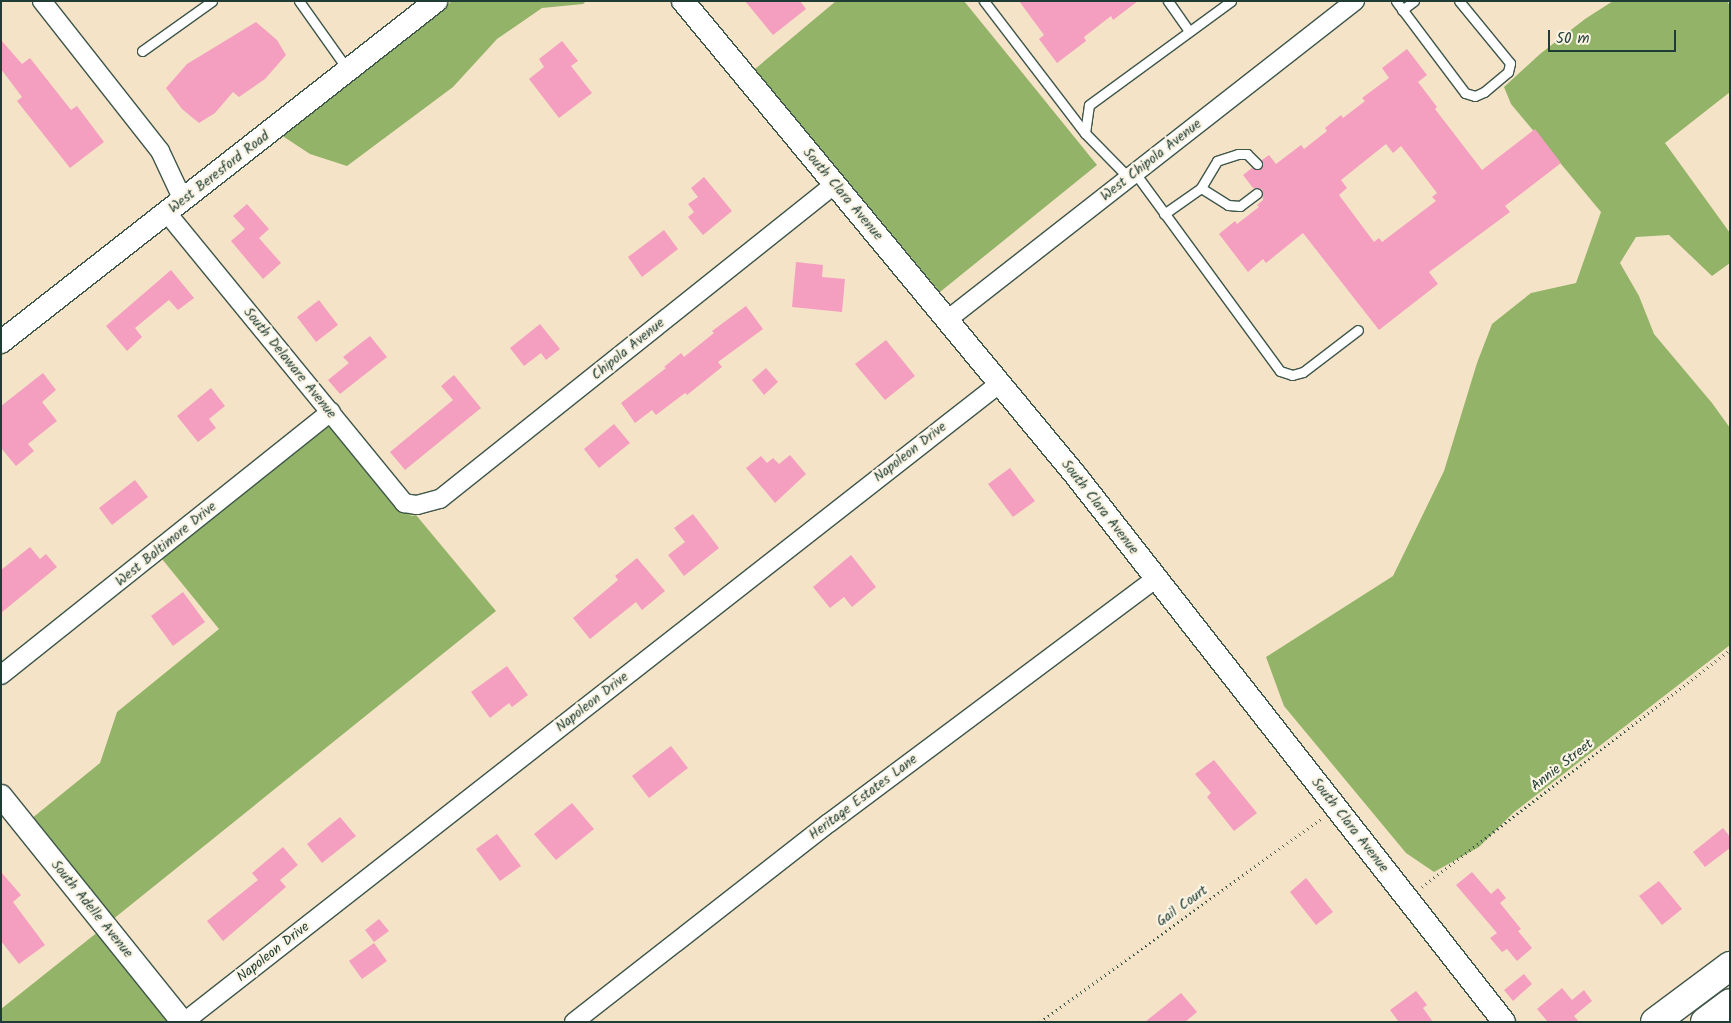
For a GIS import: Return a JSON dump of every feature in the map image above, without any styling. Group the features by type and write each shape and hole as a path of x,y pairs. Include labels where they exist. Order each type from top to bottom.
{"highway":[{"path":"1655,1022 1730,966"},
{"path":"1705,1022 1730,1003"}],"street":[{"name":"South Delaware Avenue","path":"42,1 160,151 175,206 330,412 404,503 417,505"},
{"name":"West Beresford Road","path":"1,342 436,1"},
{"name":"South Clara Avenue","path":"683,1 1000,383 1156,578 1504,1022"},
{"name":"West Chipola Avenue","path":"947,320 1355,1"},
{"name":"Chipola Avenue","path":"417,505 440,499 835,184"},
{"name":"Napoleon Drive","path":"183,1022 1000,383"},
{"name":"West Baltimore Drive","path":"1,676 330,412"},
{"name":"Heritage Estates Lane","path":"574,1022 829,823 1156,578"},
{"name":"South Adelle Avenue","path":"1,796 183,1022"}],"lane":[{"path":"299,1 348,71"},
{"path":"984,1 1084,133 1132,175 1164,214 1280,371 1292,375 1304,372 1358,330"},
{"path":"1168,1 1189,31"},
{"path":"1084,133 1089,105 1145,66 1231,1"},
{"path":"1396,1 1466,93 1475,96 1484,92 1508,72 1510,63 1460,1"},
{"path":"1402,10 1414,1"},
{"path":"142,51 206,3"},
{"path":"1164,214 1201,188 1217,162 1238,154 1247,154 1257,164"},
{"path":"1201,188 1228,204 1240,206 1257,194"}],"path":[{"name":"Annie Street","path":"1407,898 1730,650"},
{"name":"Gail Court","path":"1040,1022 1336,808"}],"green space":[{"path":"452,1 586,1 583,4 542,8 497,39 453,87 347,166 310,154 281,135"},
{"path":"836,1 964,1 1097,165 940,292 755,69"},
{"path":"1613,1 1727,1 1730,6 1730,92 1665,143 1730,233 1730,263 1712,276 1669,235 1636,237 1620,263 1639,296 1654,334 1712,403 1730,428 1730,645 1513,813 1479,847 1434,872 1406,853 1284,706 1266,657 1393,576 1444,471 1477,363 1492,324 1531,293 1576,283 1601,212 1511,104 1504,87 1540,54 1585,19"},
{"path":"330,425 397,508 410,513 411,516 416,515 496,611 112,920 31,819 100,763 117,712 219,629 162,559"},
{"path":"99,931 171,1022 1,1022 1,1009"}],"building":[{"path":"745,1 800,1 806,9 773,35"},
{"path":"1019,1 1138,1 1113,20 1111,16 1084,37 1086,41 1057,63 1039,39 1044,35"},
{"path":"256,22 277,40 286,55 265,79 239,97 233,92 215,113 199,123 182,109 166,88 187,64"},
{"path":"1,40 22,64 30,58 71,110 77,106 104,142 70,168 17,101 22,97 1,69"},
{"path":"562,41 578,61 571,66 592,93 559,118 529,79 544,67 539,59"},
{"path":"1407,49 1427,75 1418,82 1437,107 1435,109 1482,170 1535,129 1561,163 1505,206 1510,212 1429,272 1438,284 1379,330 1303,233 1266,263 1263,259 1248,272 1219,234 1235,221 1237,224 1259,207 1257,205 1263,200 1262,189 1253,188 1243,175 1252,168 1256,170 1261,169 1262,160 1269,155 1276,164 1301,145 1304,149 1327,131 1325,128 1341,115 1343,118 1365,101 1362,98 1389,78 1382,68","holes":["1386,144 1393,153 1401,146 1437,193 1432,197 1436,201 1382,242 1379,238 1374,242 1339,195 1347,188 1341,180"]},
{"path":"704,177 732,211 703,235 688,217 694,212 688,204 698,197 691,188"},
{"path":"247,204 269,229 259,238 281,263 263,279 231,241 245,229 233,216"},
{"path":"664,230 678,249 642,277 628,257"},
{"path":"796,262 823,265 822,277 845,279 842,312 792,307"},
{"path":"171,270 194,298 178,310 169,300 135,328 142,337 127,351 106,326"},
{"path":"319,300 338,325 316,342 297,317"},
{"path":"746,306 763,329 718,362 722,367 687,395 685,393 656,415 652,410 635,423 621,403 666,368 664,367 681,353 684,357 714,333 712,331"},
{"path":"540,324 560,349 546,360 541,353 524,366 510,348"},
{"path":"370,336 387,357 340,394 328,380 349,363 343,357"},
{"path":"886,340 915,376 885,400 855,364"},
{"path":"766,368 778,382 764,395 752,380"},
{"path":"43,373 56,390 42,402 57,421 28,444 34,451 16,466 1,448 1,406"},
{"path":"454,375 481,408 405,470 390,452 453,400 441,386"},
{"path":"211,388 225,406 209,419 216,428 198,442 177,416"},
{"path":"614,424 630,443 599,468 584,449"},
{"path":"790,455 806,474 775,503 746,468 761,456 767,463 773,458 779,464"},
{"path":"1010,468 1035,501 1013,517 988,484"},
{"path":"135,480 148,497 112,525 99,508"},
{"path":"693,514 719,548 684,576 668,555 685,542 674,528"},
{"path":"30,547 40,559 46,554 57,567 1,613 1,570"},
{"path":"851,555 876,587 852,607 844,597 830,608 813,587"},
{"path":"637,558 665,591 642,610 636,602 590,639 573,618 618,580 615,576"},
{"path":"183,592 205,622 173,646 151,616"},
{"path":"507,666 528,695 512,707 509,703 490,718 471,692"},
{"path":"671,746 688,768 649,798 632,776"},
{"path":"1214,760 1257,813 1234,831 1207,797 1211,793 1195,774"},
{"path":"572,803 594,829 556,860 534,834"},
{"path":"340,817 356,836 322,863 307,844"},
{"path":"1723,828 1730,837 1730,848 1705,867 1693,852"},
{"path":"497,834 521,866 500,881 476,849"},
{"path":"283,847 298,865 280,880 286,887 223,941 207,921 258,880 252,873"},
{"path":"1,872 21,895 13,902 45,945 19,964 1,941"},
{"path":"1472,872 1491,894 1498,888 1506,898 1500,903 1521,929 1518,931 1532,948 1517,961 1507,949 1502,952 1490,938 1497,933 1456,885"},
{"path":"1306,878 1333,912 1316,925 1290,892"},
{"path":"1659,881 1682,909 1662,925 1639,896"},
{"path":"379,919 389,931 374,942 365,930"},
{"path":"374,943 387,961 362,979 349,961"},
{"path":"1524,974 1532,984 1513,1001 1504,990"},
{"path":"1562,988 1572,1000 1584,990 1592,1001 1574,1016 1579,1022 1548,1022 1537,1009"},
{"path":"1416,991 1427,1005 1423,1008 1433,1022 1399,1022 1390,1010"},
{"path":"1181,993 1197,1012 1185,1022 1145,1022"}]}
